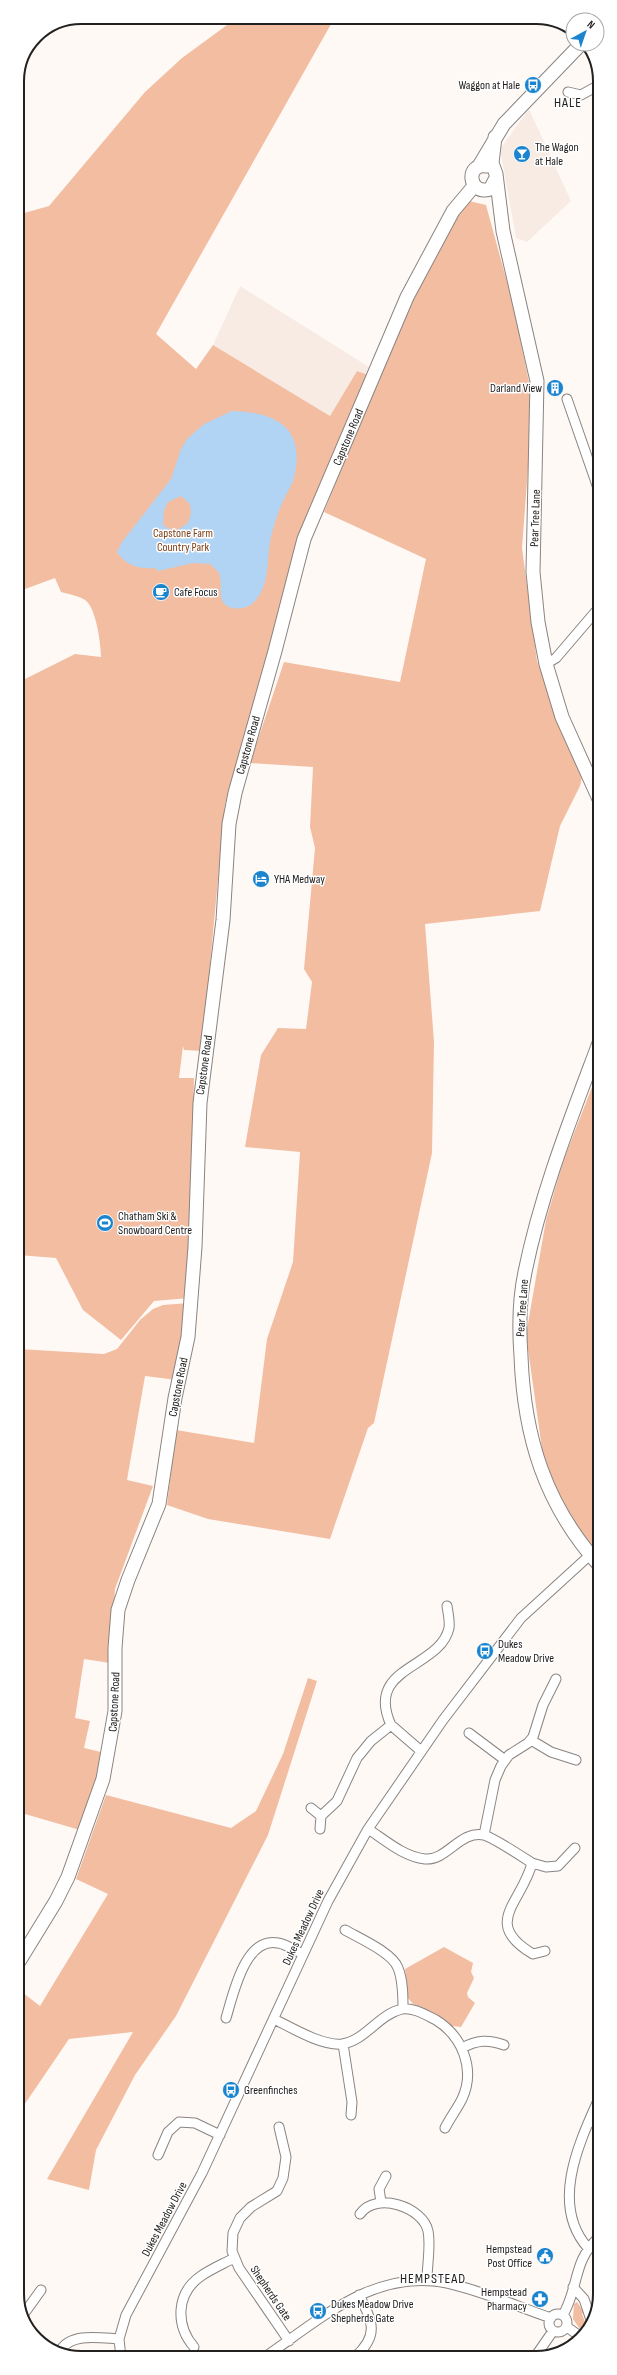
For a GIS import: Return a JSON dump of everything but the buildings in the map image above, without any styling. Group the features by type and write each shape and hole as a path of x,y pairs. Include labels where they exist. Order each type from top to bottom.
{"street":[{"path":"495,136 495,174 493,186 478,188 471,175 479,166 495,136 504,124 573,52"},
{"path":"568,92 581,95 593,88"},
{"path":"479,166 487,166 495,174"},
{"name":"Pear Tree Lane","path":"495,174 503,231 537,381 533,572 538,622 546,664 562,717 593,786"},
{"name":"Pear Tree Lane","path":"478,188 493,208 503,231"},
{"name":"Capstone Road","path":"24,1953 56,1901 65,1883 103,1779 115,1711 115,1648 118,1610 128,1580 159,1504 173,1412 188,1337 194,1247 200,1103 223,920 228,865 229,824 235,793 275,651 304,539 407,297 453,211 478,188"},
{"path":"567,399 593,473"},
{"path":"546,664 556,658 593,615"},
{"name":"Pear Tree Lane","path":"593,1059 558,1151 544,1201 525,1273 519,1324 522,1386 528,1429 549,1489 564,1518 593,1558"},
{"name":"Dukes Meadow Drive","path":"120,2351 119,2339 126,2315 220,2135 328,1901 368,1829 421,1751 521,1618 590,1555"},
{"path":"421,1751 391,1725 385,1706 388,1689 395,1680 435,1648 445,1637 449,1626 447,1606"},
{"path":"484,1835 495,1780 505,1760 531,1740 543,1705 556,1679"},
{"path":"320,1829 321,1816 337,1801 350,1768 360,1753 391,1725"},
{"path":"469,1733 505,1760"},
{"path":"531,1740 558,1755 576,1760"},
{"path":"311,1808 321,1816"},
{"path":"368,1829 405,1852 427,1859 440,1855 466,1838 484,1835 532,1863 546,1867 558,1866 569,1857 575,1848"},
{"path":"532,1863 510,1912 507,1926 514,1941 523,1948 533,1954 545,1951"},
{"path":"345,1930 385,1954 395,1962 401,1980 403,2009"},
{"path":"226,2018 244,1967 255,1949 264,1944 278,1943 304,1954"},
{"path":"274,2020 328,2043 343,2044 361,2035 391,2013 403,2009 420,2012 439,2022 452,2034 462,2048 467,2073 466,2087 462,2099 445,2128"},
{"path":"462,2048 472,2043 488,2040 504,2045"},
{"path":"343,2044 352,2102 351,2115"},
{"path":"588,2248 574,2227 570,2207 573,2165 593,2112"},
{"path":"589,2121 593,2122"},
{"path":"158,2155 168,2132 179,2122 195,2123 220,2135"},
{"path":"194,2347 186,2338 180,2320 183,2298 191,2285 200,2277 234,2258 234,2233 240,2218 251,2207 277,2191 283,2178 286,2157 279,2127"},
{"path":"381,2202 379,2189 386,2176"},
{"path":"360,2214 366,2206 381,2202 404,2208 419,2218 426,2227 428,2235 427,2280"},
{"path":"563,2315 569,2302 579,2263 588,2248 593,2243"},
{"name":"Shepherds Gate","path":"234,2258 289,2341"},
{"path":"274,2351 359,2295 392,2283 427,2280 463,2287 551,2318"},
{"path":"573,2288 584,2299 589,2314"},
{"path":"26,2310 41,2290"},
{"path":"359,2295 371,2320 372,2331 366,2346 361,2351"},
{"path":"555,2314 563,2315 568,2322 562,2332 553,2331 549,2326 551,2318 555,2314"},
{"path":"566,2327 576,2334"},
{"path":"539,2351 553,2331"},
{"path":"62,2348 66,2343 77,2339 119,2339"}],"shaded area":[{"path":"529,109 571,201 527,242 516,238 500,149"},
{"path":"240,286 374,370 371,376 357,371 330,416 213,345"}],"green space":[{"name":"Capstone Farm Country Park","path":"228,24 331,24 156,334 196,369 213,345 330,416 357,371 371,376 273,635 225,804 202,1051 184,1050 183,1046 179,1078 194,1078 189,1298 154,1301 121,1340 83,1310 56,1258 24,1255 24,680 75,654 101,657 99,635 95,618 89,604 85,600 77,596 61,592 55,578 24,589 24,213 49,206 145,92 182,58"},
{"path":"469,201 486,205 513,304 533,402 522,548 537,661 558,720 582,777 580,786 560,826 540,911 425,924 434,1042 432,1153 374,1423 368,1428 330,1539 208,1519 167,1505 176,1430 254,1443 267,1339 293,1262 300,1152 245,1147 261,1055 278,1028 306,1029 312,982 304,969 315,848 310,827 313,767 250,763 284,662 400,682 426,559 324,512 402,320 452,219"},
{"path":"593,1084 593,1548 568,1516 543,1456 526,1335 546,1220 564,1159"},
{"path":"189,1303 177,1380 145,1376 127,1480 153,1486 115,1589 110,1663 84,1659 75,1718 90,1721 84,1748 105,1753 80,1830 24,1814 24,1349 104,1354 117,1349 140,1320 153,1309 163,1305"},
{"path":"308,1678 317,1681 268,1835 176,2016 135,2075 96,2150 89,2190 47,2179 133,2032 69,2039 24,2105 24,1994 40,2006 108,1894 76,1879 106,1795 231,1828 256,1811 283,1754"},
{"path":"444,1947 473,1963 471,1972 474,1978 467,1993 468,1997 475,2003 461,2027 452,2026 428,2010 413,2004 408,1998 405,1969"},
{"path":"577,2302 584,2312 582,2314 585,2322 580,2330 573,2319 574,2304"}],"water":[{"path":"232,411 264,415 276,420 286,428 293,437 296,449 296,464 293,481 281,506 271,537 264,586 253,603 242,608 236,609 227,606 224,603 221,594 219,573 210,564 193,563 158,571 155,568 133,566 124,561 117,552 122,542 171,479 181,449 187,439 204,424","holes":["181,496 190,504 191,513 188,523 174,532 163,525 164,510 168,502"]}],"place":[{"name":"Waggon at Hale","path":"533,85"},
{"name":"The Wagon at Hale","path":"522,154"},
{"name":"Darland View","path":"555,388"},
{"name":"Cafe Focus","path":"161,592"},
{"name":"YHA Medway","path":"261,879"},
{"name":"Chatham Ski & Snowboard Centre","path":"105,1223"},
{"name":"Dukes Meadow Drive","path":"485,1651"},
{"name":"Greenfinches","path":"231,2090"},
{"name":"Hempstead Post Office","path":"545,2256"},
{"name":"Hempstead Pharmacy","path":"540,2299"},
{"name":"Dukes Meadow Drive Shepherds Gate","path":"318,2311"}],"district":[{"name":"HALE","path":"568,102"},
{"name":"HEMPSTEAD","path":"433,2278"}]}
